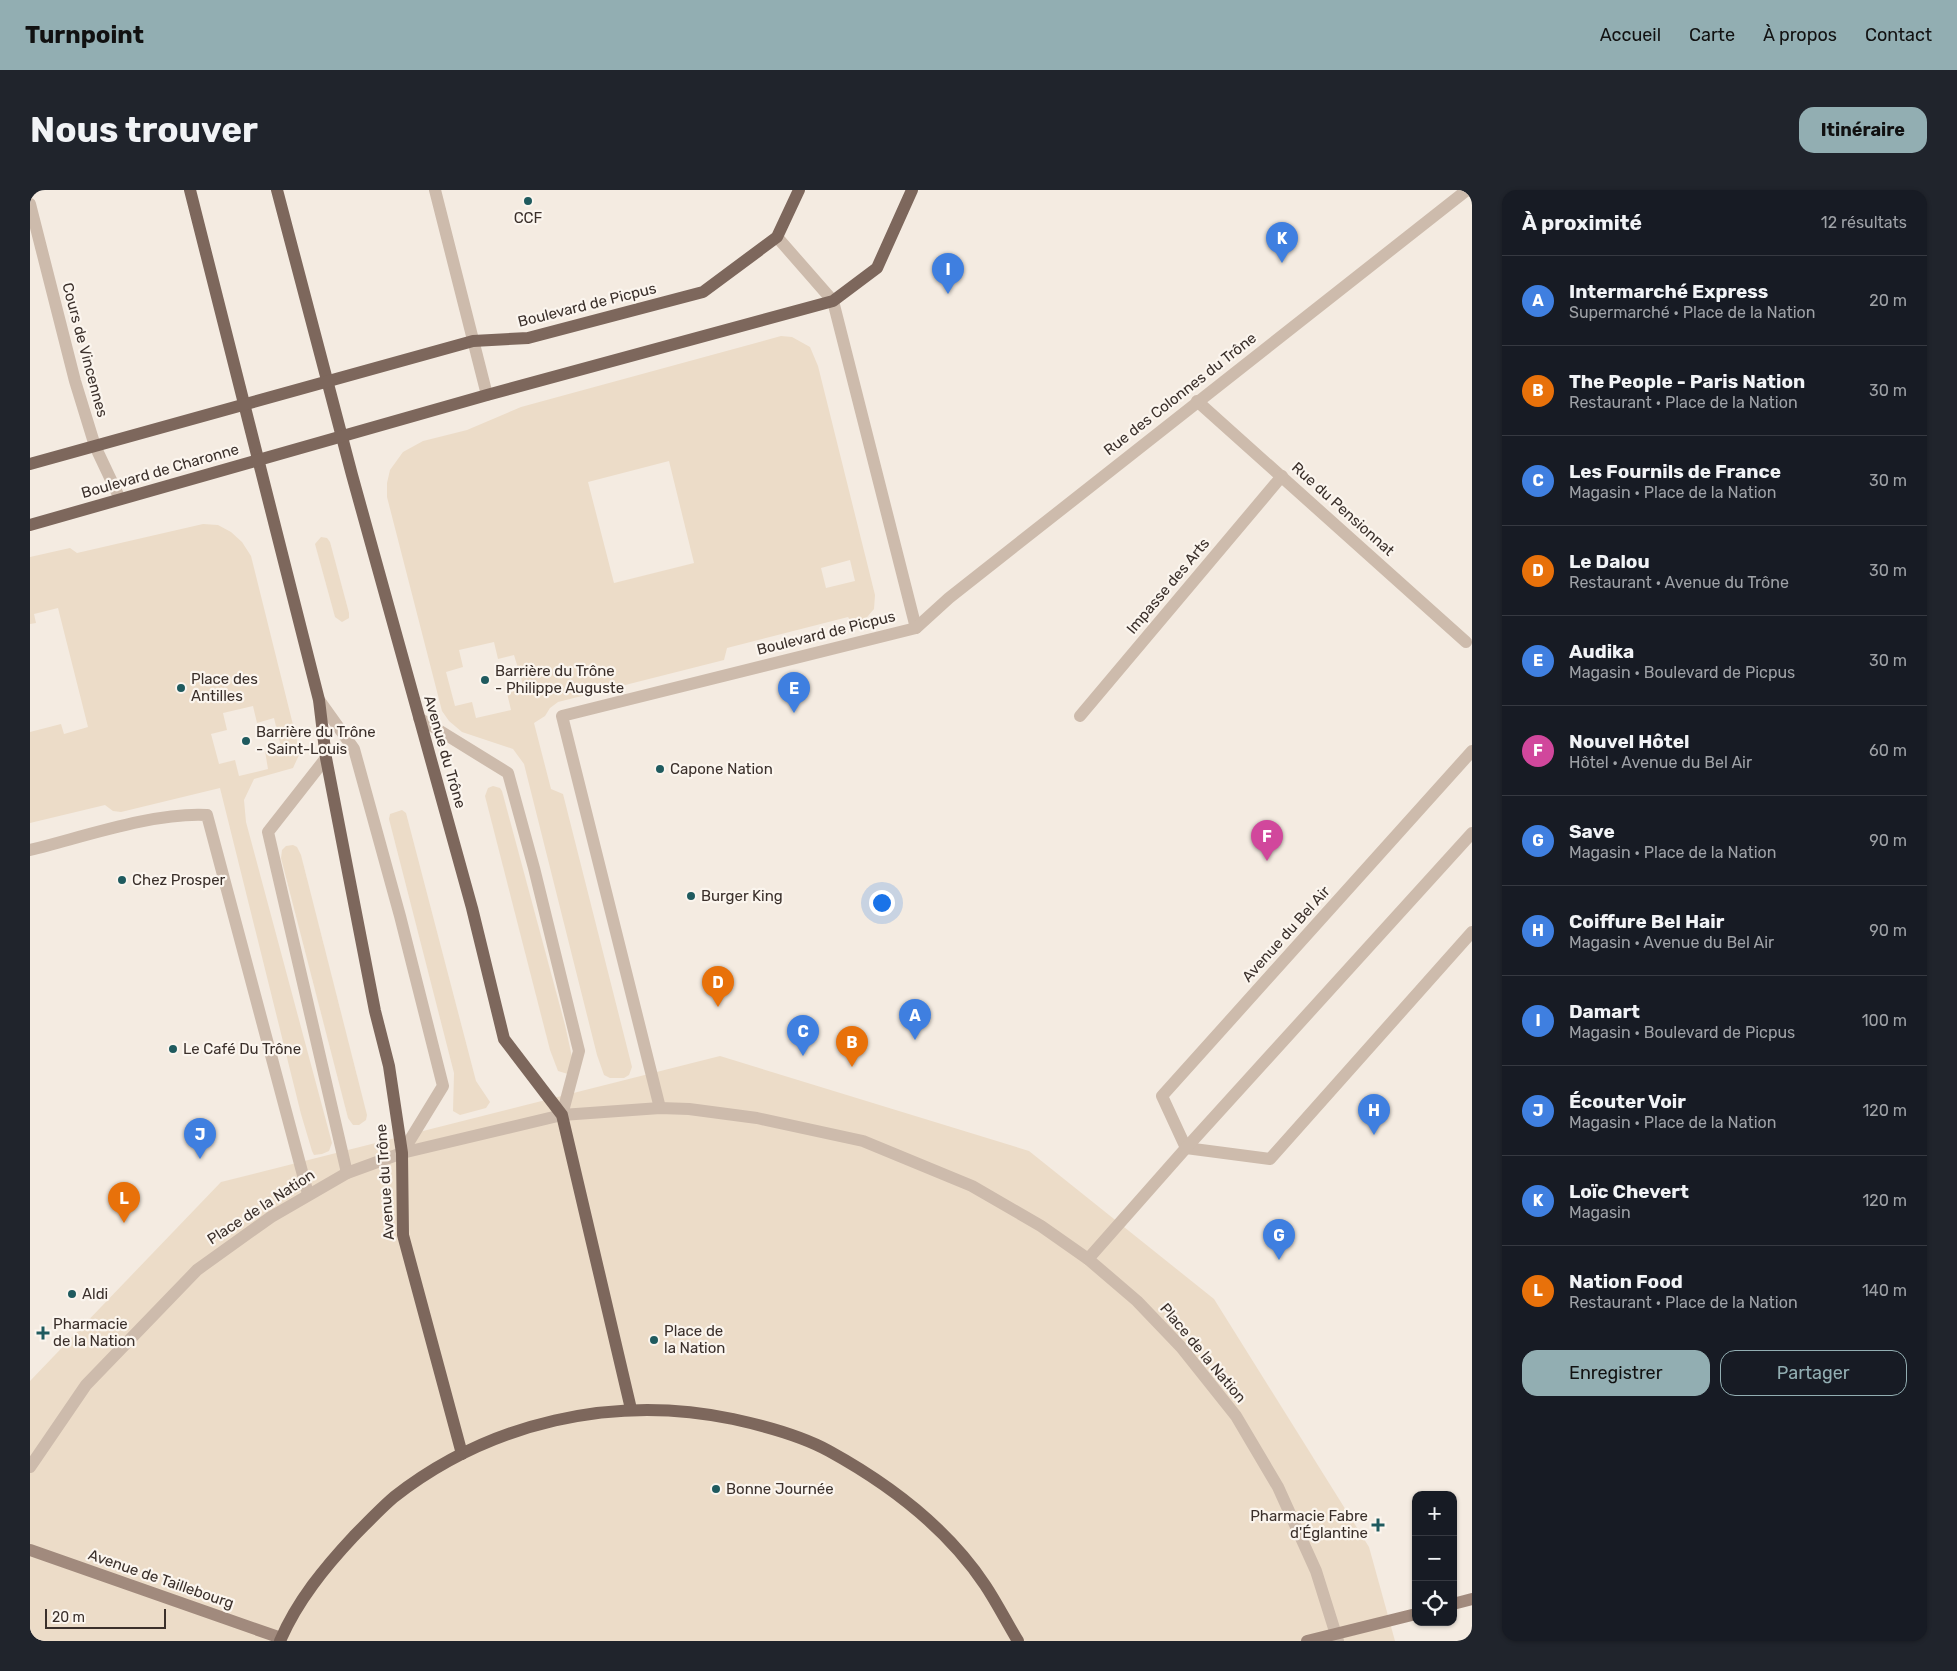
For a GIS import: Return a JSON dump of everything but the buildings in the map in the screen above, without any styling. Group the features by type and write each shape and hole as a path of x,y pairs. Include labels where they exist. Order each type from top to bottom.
{"main road":[{"path":"30,464 244,405 190,190"},
{"path":"277,190 326,382"},
{"name":"Boulevard de Picpus","path":"244,405 473,342 528,338 703,292 777,237 798,190"},
{"path":"341,436 833,301 877,268 912,190"},
{"name":"Avenue du Trône","path":"326,382 472,908 504,1039 562,1115 631,1409"},
{"name":"Avenue du Trône","path":"244,405 319,700 326,758 375,1011 389,1066 402,1153 403,1235 462,1454"},
{"name":"Boulevard de Charonne","path":"30,525 341,436"},
{"path":"281,1640 305,1596 331,1561 370,1519 426,1474 462,1454 516,1430 572,1416 631,1409 699,1412 755,1423 828,1450 895,1492 940,1530 985,1584 1018,1641"},
{"name":"Avenue de Taillebourg","path":"30,1550 281,1640"},
{"path":"1457,1603 1472,1599"},
{"path":"1307,1641 1337,1637 1412,1615"}],"street":[{"path":"435,190 487,395"},
{"name":"Rue des Colonnes du Trône","path":"916,628 949,598 1467,190"},
{"name":"Cours de Vincennes","path":"30,204 75,381 95,446 120,499"},
{"name":"Boulevard de Picpus","path":"660,1108 562,716 916,628 833,301 777,237"},
{"name":"Rue du Pensionnat","path":"1197,401 1466,642"},
{"name":"Impasse des Arts","path":"1080,716 1282,476"},
{"path":"319,700 354,749 444,1086 402,1153"},
{"name":"Avenue du Trône","path":"418,718 508,773 534,868 579,1051 562,1115"},
{"name":"Avenue du Bel Air","path":"1186,1148 1162,1096 1472,751"},
{"path":"326,758 268,832 347,1173"},
{"path":"30,850 165,817 189,814 207,815 308,1194"},
{"path":"1088,1259 1186,1148 1472,833"},
{"path":"1186,1148 1270,1159 1472,932"},
{"name":"Place de la Nation","path":"30,1467 86,1384 197,1270 308,1194 347,1173 402,1153 562,1115 610,1110 690,1109 757,1118 862,1141 972,1186 1041,1226 1088,1259 1137,1302 1181,1347 1236,1416 1278,1487 1316,1571 1337,1637"}],"shaded area":[{"path":"781,336 792,337 810,347 818,366 875,595 874,609 862,623 855,626 848,617 727,648 724,660 558,702 550,708 545,716 534,723 551,789 563,794 632,1067 629,1075 624,1078 610,1078 604,1075 597,1055 524,764 513,749 462,732 449,721 442,711 387,497 387,483 390,470 403,452 423,441 467,430 521,407","holes":["669,461 694,563 614,583 588,482","850,560 855,581 826,588 821,568","494,642 498,659 514,655 524,688 507,693 511,710 476,718 472,702 455,706 446,672 463,667 459,650"]},
{"name":"Place des Antilles","path":"203,524 218,525 231,532 242,542 251,556 300,753 293,768 254,779 244,800 246,822 332,1143 329,1151 322,1154 314,1155 301,1114 220,788 121,812 113,811 105,805 30,823 30,732 61,724 64,734 88,727 58,608 34,614 36,623 30,624 30,557 70,548 77,553","holes":["253,706 257,723 274,718 281,747 265,751 268,769 239,776 235,760 219,764 211,734 227,730 223,713"]},
{"path":"321,537 327,538 330,542 349,613 349,618 342,622 335,617 315,544"},
{"path":"493,786 500,788 502,791 565,1025 574,1066 568,1074 558,1071 550,1050 485,796 488,788"},
{"path":"402,810 406,813 476,1081 490,1102 486,1108 460,1115 453,1111 454,1073 389,819 390,814"},
{"path":"293,845 297,847 301,855 367,1115 366,1120 359,1125 353,1125 348,1118 281,858 282,850 286,846"},
{"name":"Place de la Nation","path":"720,1056 1029,1151 1214,1299 1369,1547 1395,1641 30,1641 30,1381 221,1182"}],"place":[{"name":"CCF","path":"528,201"},
{"name":"Loïc Chevert","path":"1282,263"},
{"name":"Damart","path":"948,294"},
{"name":"Barrière du Trône - Philippe Auguste","path":"485,680"},
{"name":"Place des Antilles","path":"181,688"},
{"name":"Audika","path":"794,713"},
{"name":"Barrière du Trône - Saint-Louis","path":"246,741"},
{"name":"Capone Nation","path":"660,769"},
{"name":"Nouvel Hôtel","path":"1267,861"},
{"name":"Chez Prosper","path":"122,880"},
{"name":"Burger King","path":"691,896"},
{"name":"Le Dalou","path":"718,1007"},
{"name":"Intermarché Express","path":"915,1040"},
{"name":"Le Café Du Trône","path":"173,1049"},
{"name":"Les Fournils de France","path":"803,1056"},
{"name":"The People - Paris Nation","path":"852,1067"},
{"name":"Coiffure Bel Hair","path":"1374,1135"},
{"name":"Écouter Voir","path":"200,1159"},
{"name":"Nation Food","path":"124,1223"},
{"name":"Save","path":"1279,1260"},
{"name":"Aldi","path":"72,1294"},
{"name":"Pharmacie de la Nation","path":"43,1333"},
{"name":"Place de la Nation","path":"654,1340"},
{"name":"Bonne Journée","path":"716,1489"},
{"name":"Pharmacie Fabre d'Églantine","path":"1378,1525"}]}
